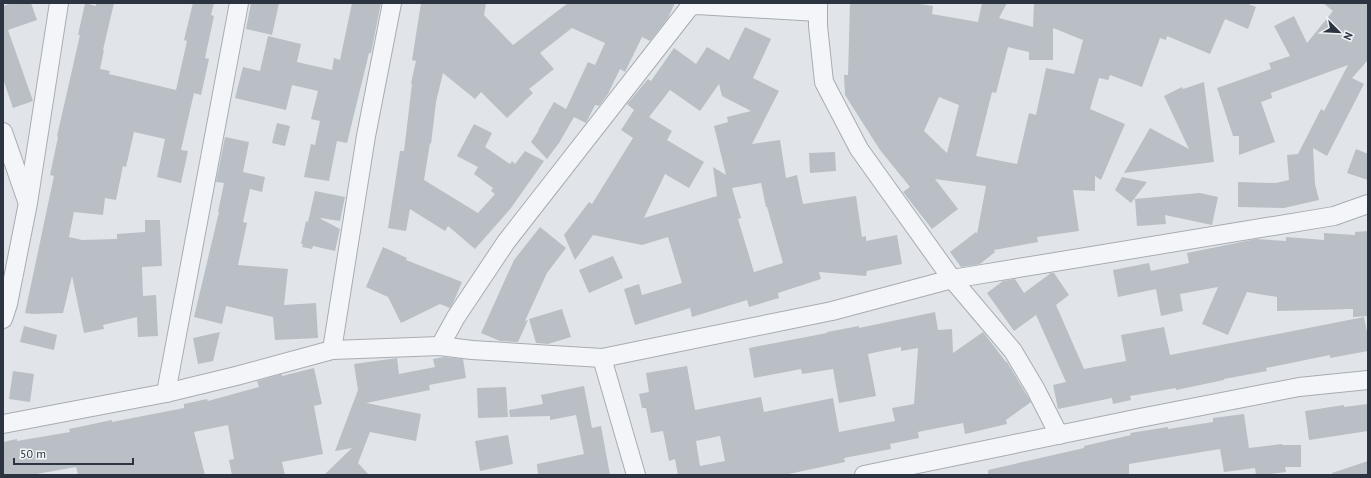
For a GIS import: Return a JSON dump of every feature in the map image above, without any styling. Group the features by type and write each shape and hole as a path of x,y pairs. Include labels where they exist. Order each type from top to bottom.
{"street":[{"path":"3,319 8,304 28,204 58,3"},
{"path":"166,393 239,3"},
{"path":"332,350 366,136 392,3"},
{"path":"440,346 456,317 506,242 692,6 818,7 818,26 824,82 859,149 952,279 1013,352 1035,388 1059,435"},
{"path":"3,132 28,204"},
{"path":"3,424 166,393 332,350 440,346 472,350 602,358 832,311 952,279 1334,216 1368,204"},
{"path":"602,358 636,475"},
{"path":"864,475 1299,387 1368,380"}],"building":[{"path":"12,3 31,3 37,20 8,30 33,101 13,108 3,79 3,6"},
{"path":"85,3 96,6 96,3 114,3 100,69 110,71 109,74 176,90 187,41 184,40 193,3 214,3 211,15 214,16 205,58 209,59 201,95 194,93 181,150 188,151 181,183 157,177 165,139 134,132 126,167 123,166 116,200 105,198 103,215 74,212 69,237 82,240 117,239 117,234 145,232 145,220 160,220 162,266 142,267 143,296 156,295 158,336 138,337 137,317 103,325 104,329 84,333 72,276 63,313 25,313 54,176 50,175 57,136 80,35 78,35"},
{"path":"251,3 279,3 272,35 246,29"},
{"path":"352,3 381,3 371,53 369,53 347,143 337,141 329,181 304,177 311,144 315,145 320,121 311,119 318,91 292,85 286,110 235,98 243,67 260,71 268,36 301,44 297,62 332,70 334,58 340,60"},
{"path":"421,3 486,3 484,15 513,45 568,3 675,3 668,18 650,41 642,37 625,72 620,69 608,94 599,106 595,105 586,123 574,117 559,143 547,159 531,142 554,102 566,109 588,62 595,65 605,43 572,28 540,53 554,69 529,89 533,93 507,118 481,92 475,99 443,73 436,102 431,144 430,143 424,180 478,213 495,194 491,191 493,188 474,174 478,167 457,156 474,124 492,133 485,147 510,164 512,161 515,164 525,151 544,161 511,208 475,249 448,226 445,231 410,209 406,231 388,228 400,151 404,151 411,83 416,61 412,60"},
{"path":"850,3 914,3 933,6 932,14 978,22 982,3 1007,3 999,18 1033,27 1034,3 1246,3 1256,7 1248,29 1225,19 1210,54 1167,36 1166,40 1160,38 1142,87 1110,75 1108,80 1099,78 1090,109 1125,124 1101,180 1095,176 1095,191 1073,190 1079,231 1037,237 1038,242 994,250 995,252 980,264 961,267 950,252 976,232 977,234 986,186 935,179 958,209 932,229 903,192 910,187 880,150 845,95 844,75 848,75","holes":["1053,28 1083,40 1074,74 1046,68 1036,115 1029,113 1017,164 976,156 992,92 996,93 1008,47 1029,52 1029,60 1053,60","939,97 959,105 947,153 924,131"]},
{"path":"1323,3 1368,3 1368,60 1352,78 1364,84 1327,156 1313,148 1315,184 1319,200 1284,208 1238,207 1238,182 1276,183 1289,180 1287,155 1298,154 1321,109 1324,111 1348,65 1271,93 1272,98 1261,102 1275,142 1239,155 1239,136 1233,136 1217,88 1271,69 1269,63 1290,56 1274,26 1294,16 1307,43 1333,11"},
{"path":"745,27 771,39 753,78 779,91 752,144 780,140 786,178 797,175 803,204 856,196 862,237 866,236 866,241 897,235 902,264 867,271 866,276 819,272 821,279 778,293 779,298 749,307 747,300 692,317 690,308 635,325 624,289 639,284 642,295 682,283 668,237 642,245 593,235 575,260 564,235 589,202 592,204 633,138 621,130 634,110 627,104 648,79 651,81 674,48 696,64 707,47 729,60","holes":["719,84 722,96 751,111 727,117 728,122 714,126 726,175 713,167 717,196 644,218 665,174 689,188 704,162 667,140 672,131 649,117 670,90 700,111","761,183 766,207 783,263 754,272 738,219 741,218 732,188"]},
{"path":"1204,82 1214,162 1124,173 1150,128 1189,149 1164,96 1182,87 1183,89"},
{"path":"277,123 290,126 285,146 272,143"},
{"path":"225,137 249,142 243,172 265,177 262,192 250,189 243,222 247,223 238,265 288,269 284,305 316,303 318,338 275,340 273,317 226,306 222,324 194,317 219,212 224,183 216,182"},
{"path":"1356,149 1368,154 1368,180 1347,173"},
{"path":"835,152 836,171 810,173 809,153"},
{"path":"1122,177 1147,182 1131,203 1115,190"},
{"path":"315,191 345,197 340,221 321,218 340,229 335,251 313,246 312,249 302,247 303,244 301,244"},
{"path":"1200,193 1218,197 1212,225 1165,215 1166,224 1137,226 1135,199"},
{"path":"540,227 566,248 547,273 525,321 528,320 518,342 500,341 481,333 514,260"},
{"path":"1368,231 1368,316 1353,317 1353,309 1277,311 1277,297 1247,292 1228,335 1202,324 1218,287 1180,294 1183,311 1161,316 1156,289 1118,297 1113,270 1149,263 1151,271 1189,263 1187,253 1256,239 1286,241 1286,237 1324,240 1324,233 1355,235 1355,232"},
{"path":"383,247 407,258 406,260 462,282 450,308 440,304 401,323 388,297 366,287"},
{"path":"613,256 623,278 589,293 579,270"},
{"path":"1051,273 1054,273 1069,295 1056,305 1084,369 1126,361 1121,335 1164,327 1170,355 1364,317 1368,337 1368,351 1330,358 1330,355 1266,368 1267,371 1176,390 1176,388 1130,396 1131,400 1113,404 1112,398 1058,409 1053,385 1066,382 1036,315 1014,331 987,293 1003,281 1015,279 1024,293"},
{"path":"562,309 571,337 548,344 536,343 529,319"},
{"path":"935,312 938,330 952,329 953,353 983,332 1007,362 1031,402 1006,420 1007,424 965,434 963,423 918,432 919,438 890,444 891,449 844,458 845,462 784,475 678,475 675,459 669,461 663,431 651,433 646,408 642,408 639,394 649,392 646,373 687,366 695,410 761,397 764,412 833,398 839,432 895,421 892,408 914,404 918,348 901,351 901,347 868,354 876,396 839,403 833,369 802,374 801,369 754,378 749,348 859,326 859,328","holes":["720,436 725,461 700,466 696,441"]},
{"path":"24,326 57,335 54,350 20,342"},
{"path":"220,332 213,361 198,364 193,338"},
{"path":"444,357 463,359 466,378 429,385 430,390 366,403 421,414 416,441 370,432 358,463 369,475 324,475 352,448 335,451 358,390 354,364 397,358 399,374 435,367 433,359"},
{"path":"314,368 322,404 314,406 323,454 282,462 285,475 232,475 229,460 234,459 228,425 194,432 205,475 78,475 76,467 31,475 3,475 3,442 70,432 69,429 184,408 184,404 207,399 208,401 259,387 257,381 282,374 282,376"},
{"path":"13,371 34,374 30,402 9,399"},
{"path":"584,386 592,428 601,426 610,475 538,475 537,464 584,454 576,415 550,420 550,416 510,417 509,410 543,404 541,395"},
{"path":"506,387 508,417 478,418 477,388"},
{"path":"1368,404 1368,431 1309,440 1305,411 1344,405 1344,407"},
{"path":"1244,414 1249,448 1282,444 1301,445 1301,467 1285,467 1286,472 1263,475 1256,475 1255,468 1224,472 1220,449 1129,464 1129,475 988,475 988,470 1084,448 1084,446 1131,435 1130,433 1213,422 1213,418"},
{"path":"508,435 513,464 480,471 475,441"},
{"path":"1368,461 1368,475 1333,475 1332,473"}]}
